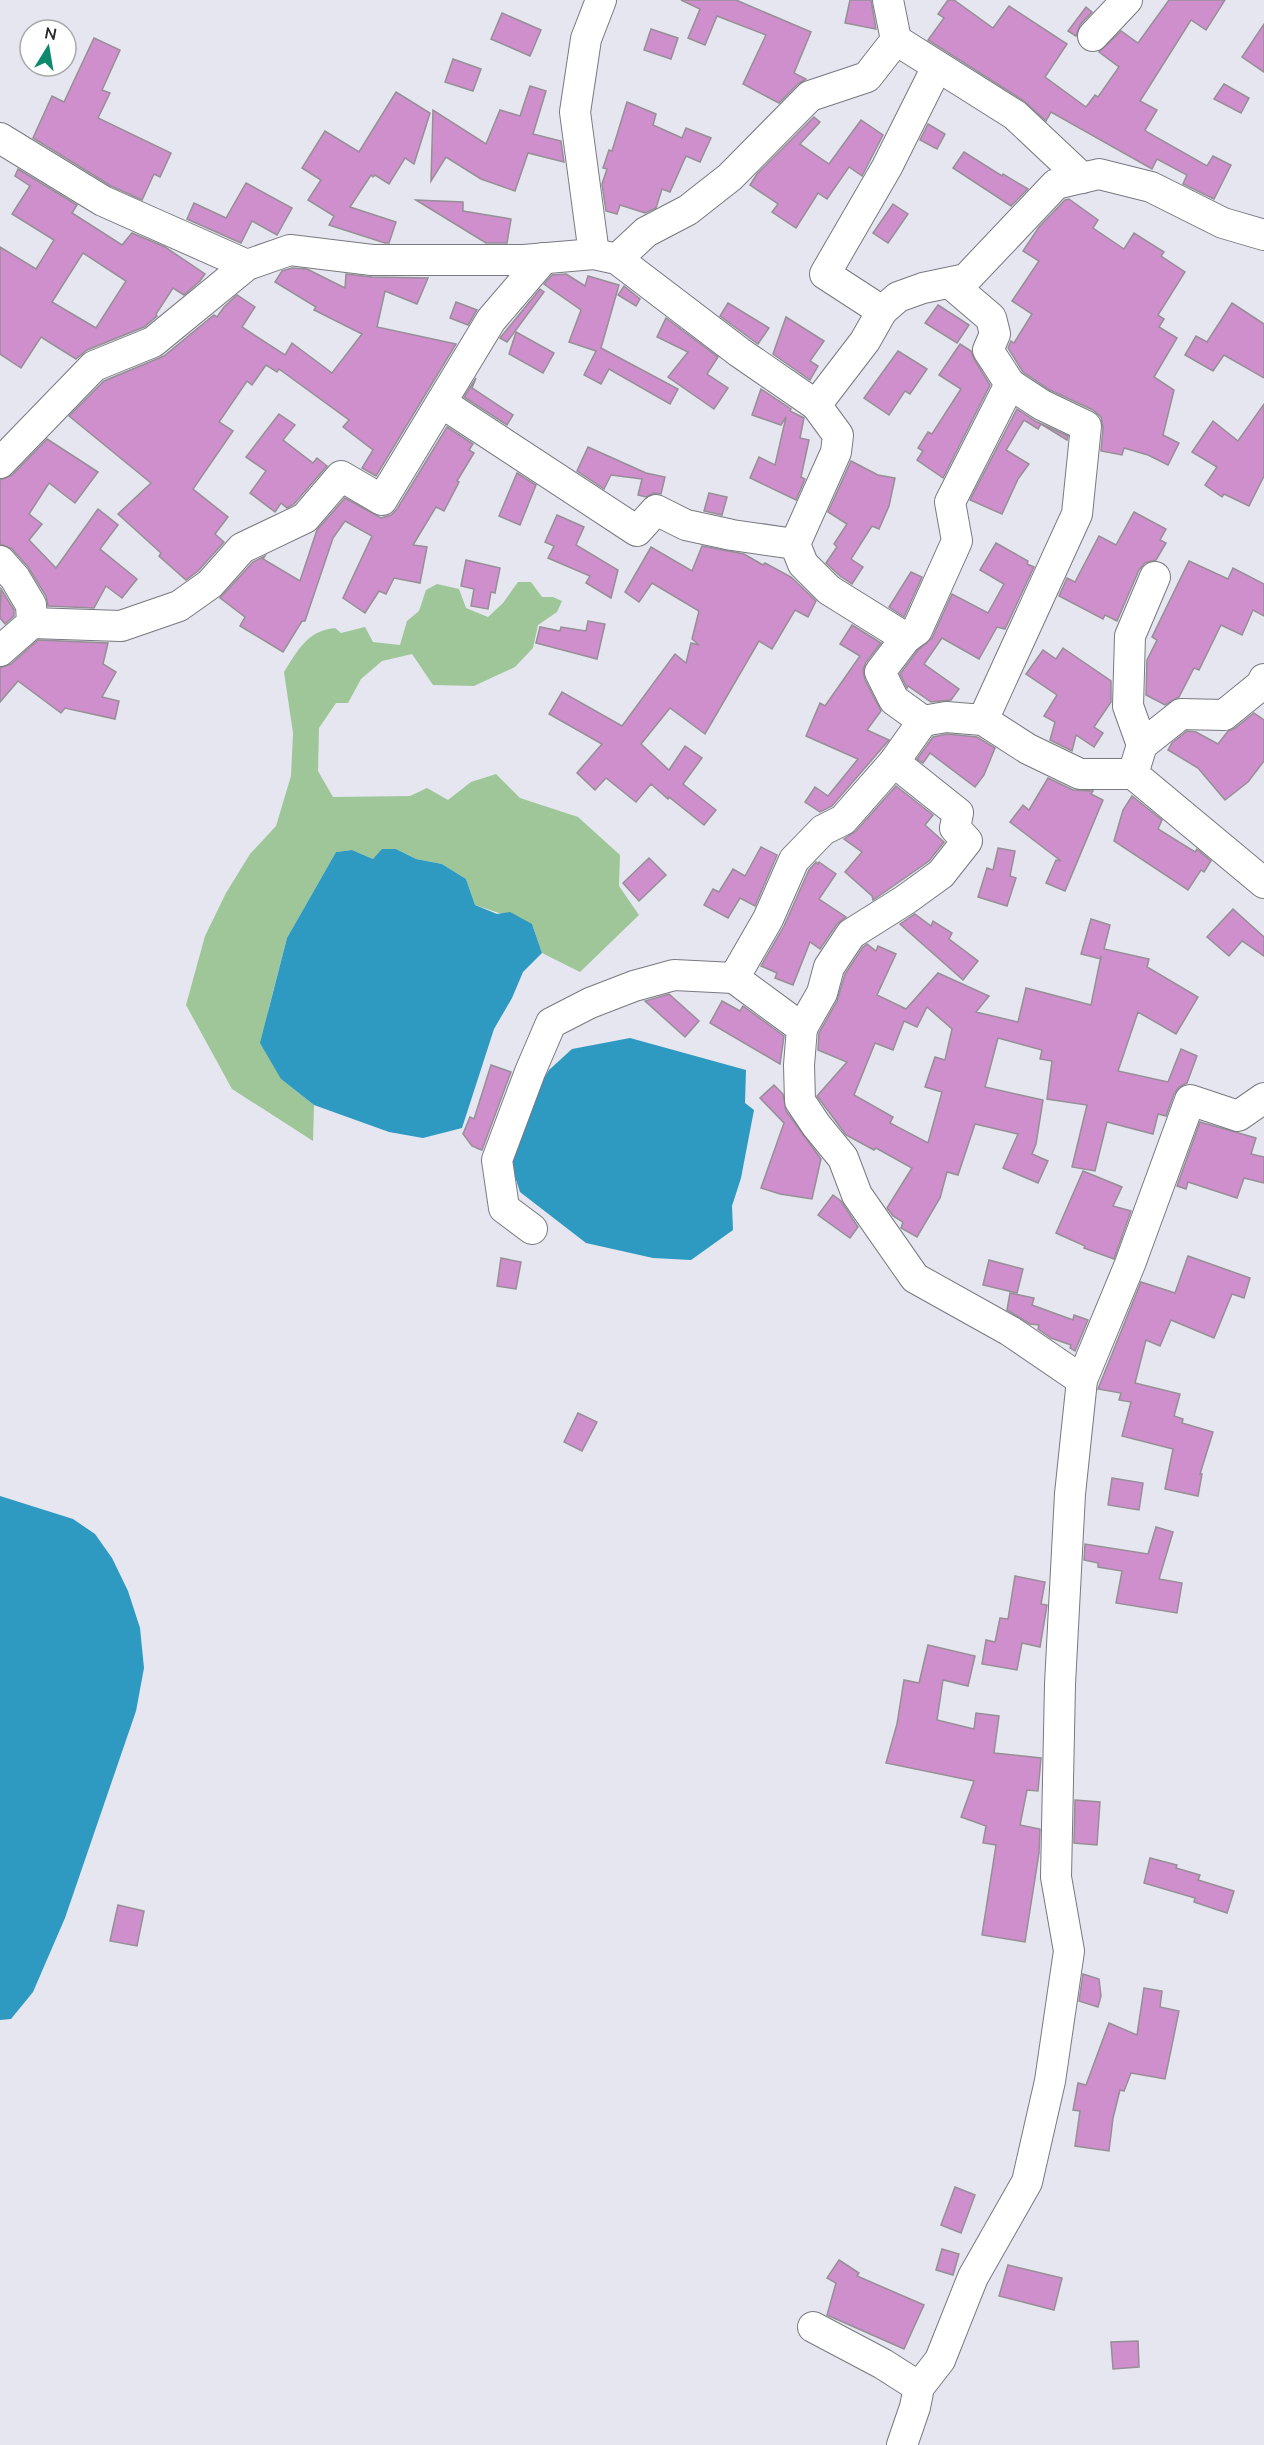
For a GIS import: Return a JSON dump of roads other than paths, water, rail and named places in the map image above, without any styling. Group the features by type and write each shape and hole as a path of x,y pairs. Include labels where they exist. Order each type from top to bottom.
{"street":[{"path":"601,0 586,39 575,112 605,256 816,405 838,435 836,452 795,544 803,564 829,590 906,638"},
{"path":"888,0 896,40 1015,115 1082,178"},
{"path":"1093,36 1127,0"},
{"path":"0,463 94,366 153,342 248,265 290,250 372,260 605,256 688,210 730,177 810,96 867,77 896,40"},
{"path":"882,311 825,274 887,167 938,66"},
{"path":"0,138 103,201 248,265"},
{"path":"816,405 865,341 882,311 898,297 923,288 966,279 1056,184 1099,174 1151,187 1223,223 1264,235"},
{"path":"0,651 32,623 121,626 179,606 210,584 242,548 305,518 341,476 382,500 491,320 544,258"},
{"path":"950,283 992,318 995,334 988,350 1010,384 1042,405 1086,426 1077,514 983,720"},
{"path":"923,721 894,700 880,672 906,638 916,630 957,541 950,502 1010,384"},
{"path":"442,403 637,531 657,510 686,525 732,535 795,544"},
{"path":"0,561 15,578 32,605 32,623"},
{"path":"1142,745 1128,706 1130,636 1155,577"},
{"path":"1133,774 1142,745 1181,714 1224,716 1261,685 1264,679"},
{"path":"734,978 768,919 794,860 823,830 843,820 894,762 923,721 946,717 983,720 1028,749 1080,774 1133,774 1264,883"},
{"path":"894,762 958,813 955,828 967,841 941,874 851,934 829,967 822,993 802,1028 799,1065 800,1101 843,1158 858,1195 915,1278 1010,1331 1082,1380"},
{"path":"532,1229 504,1208 497,1160 551,1023 590,1003 634,986 674,975 734,978 802,1028"},
{"path":"902,2445 919,2387 940,2360 973,2277 1027,2182 1050,2081 1069,1951 1056,1877 1059,1730 1070,1494 1082,1380 1130,1264 1190,1100 1238,1116 1264,1098"},
{"path":"813,2327 883,2364 919,2387"}],"water":[{"path":"382,849 396,849 416,859 442,864 466,879 475,905 497,914 510,912 532,924 542,953 523,972 512,998 494,1029 462,1128 423,1138 389,1132 314,1105 281,1079 260,1043 287,938 336,852 352,850 373,859"},
{"path":"630,1038 746,1070 745,1103 754,1110 741,1178 732,1206 733,1230 691,1260 653,1258 586,1243 520,1192 509,1158 524,1111 549,1070 572,1049"},
{"path":"0,1496 73,1519 95,1534 112,1558 128,1591 140,1628 144,1668 136,1711 65,1918 33,1992 11,2019 0,2020"}]}
